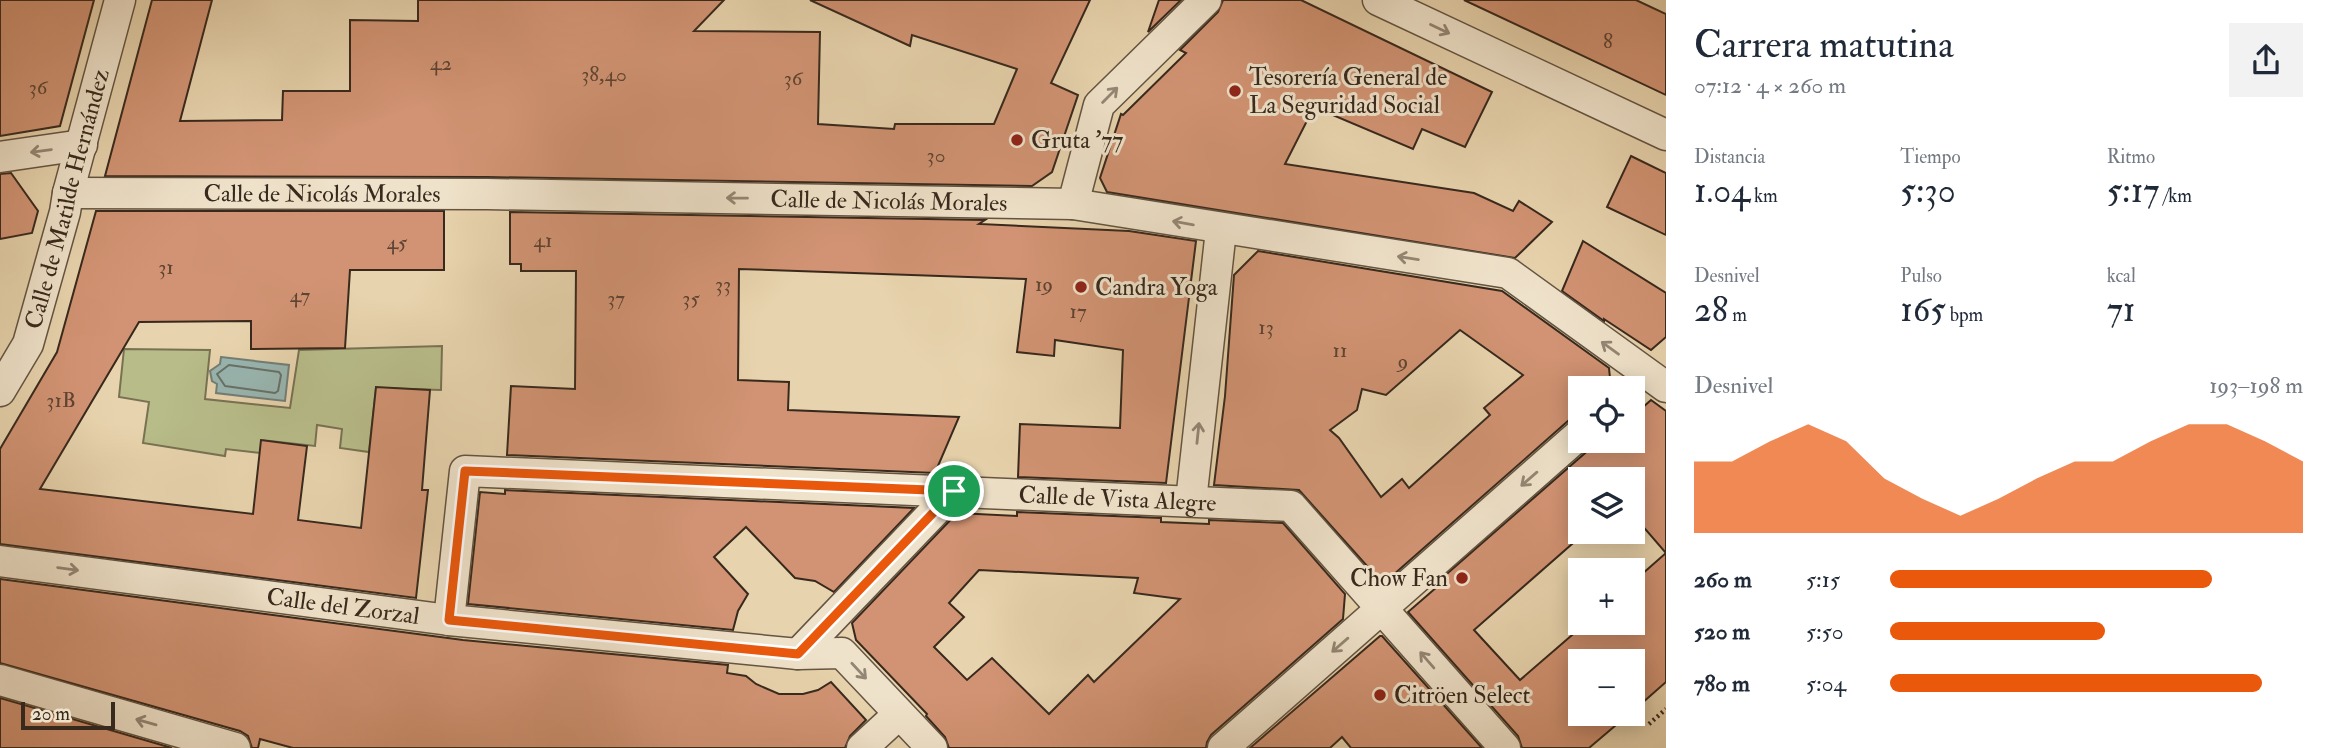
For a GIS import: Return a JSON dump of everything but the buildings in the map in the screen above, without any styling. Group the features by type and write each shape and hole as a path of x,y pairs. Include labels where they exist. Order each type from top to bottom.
{"street":[{"name":"Calle de Matilde Hernández","path":"0,391 28,345 120,0"},
{"path":"1073,204 1099,105 1206,0"},
{"path":"1378,0 1666,135"},
{"path":"0,157 82,145"},
{"name":"Calle de Nicolás Morales","path":"68,194 473,194 1073,204 1221,230 1508,273 1653,377"},
{"path":"1191,501 1221,230"},
{"path":"1223,748 1568,445"},
{"name":"Calle de Vista Alegre","path":"449,620 465,471 1291,506 1382,608"},
{"path":"798,654 954,491"},
{"name":"Calle del Zorzal","path":"0,561 449,620 798,654 842,653 932,748"},
{"path":"1382,608 1505,748"},
{"path":"0,680 235,748"},
{"path":"862,748 899,715"}],"path":[{"path":"1649,724 1666,709"}],"green space":[{"path":"442,346 441,390 376,388 369,452 340,448 342,429 317,425 315,446 262,440 260,453 226,449 225,456 143,443 149,402 119,397 124,349 210,350 205,399 290,408 299,350"}],"water":[{"path":"221,357 289,365 285,401 216,393 217,384 212,381 210,371 220,364"}],"place":[{"name":"Tesorería General de La Seguridad Social","path":"1235,91"},
{"name":"Gruta '77","path":"1017,140"},
{"name":"Candra Yoga","path":"1081,287"},
{"name":"Chow Fan","path":"1462,578"},
{"name":"Citröen Select","path":"1380,695"}],"route":[{"path":"465,471 954,491 798,654 449,620 465,471"}]}
